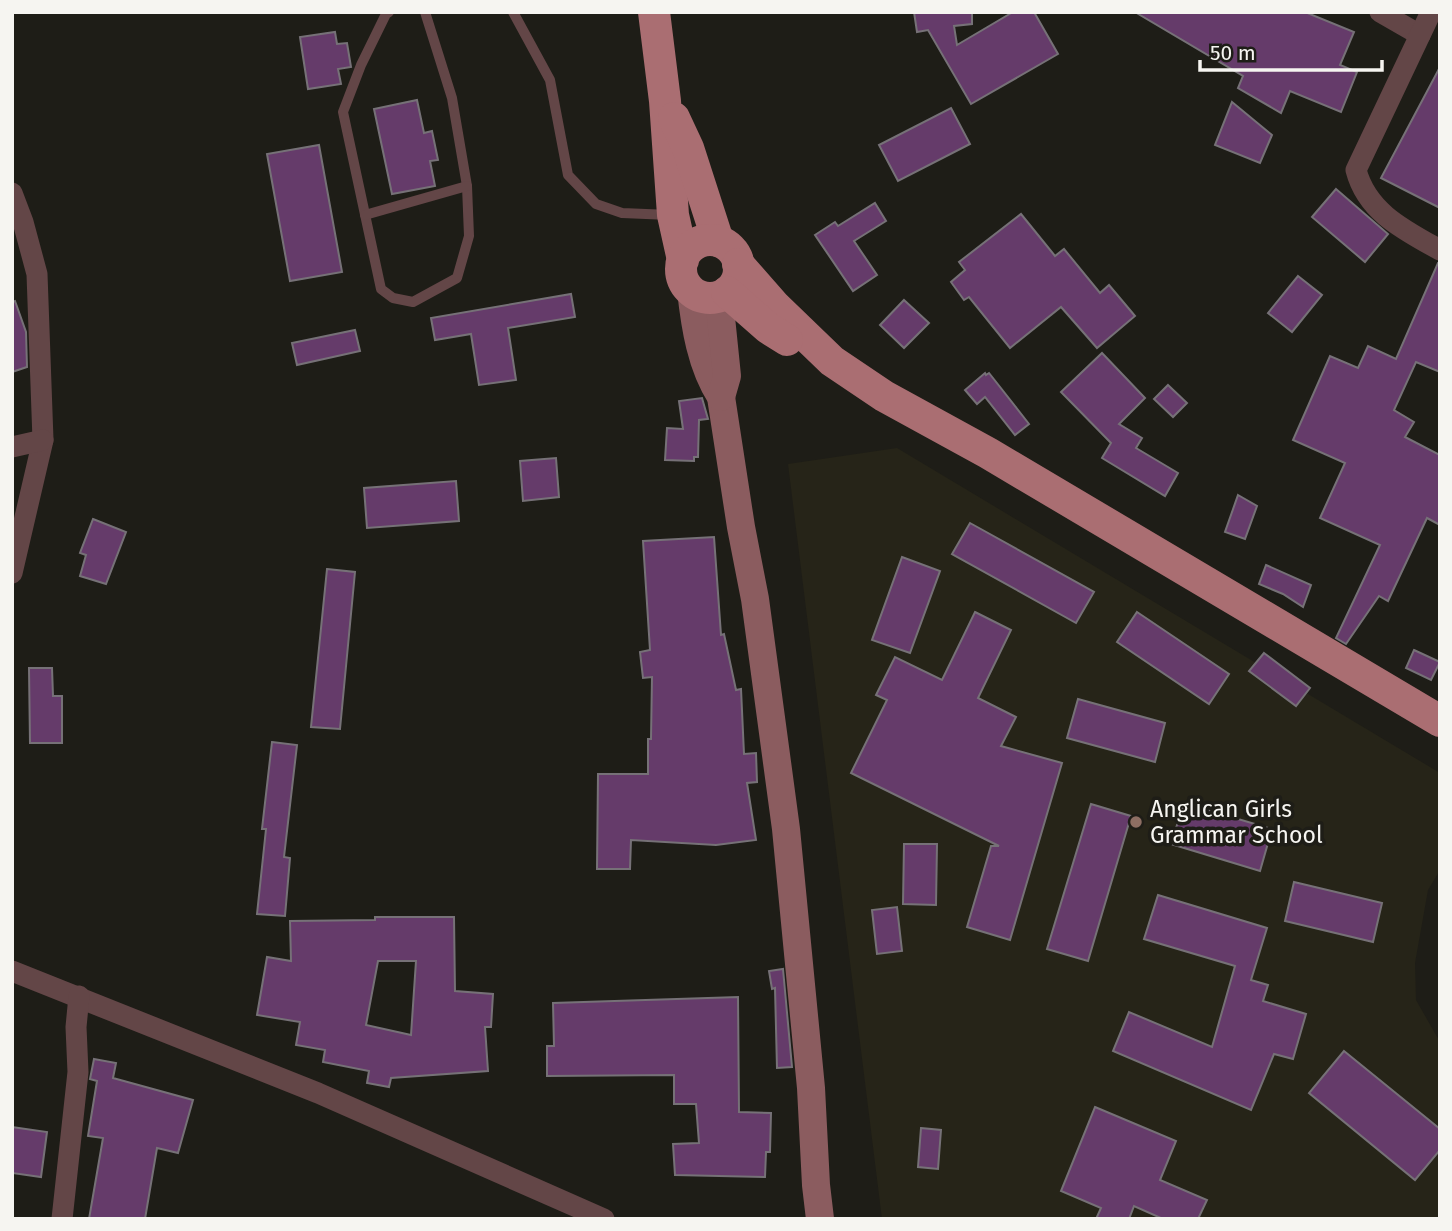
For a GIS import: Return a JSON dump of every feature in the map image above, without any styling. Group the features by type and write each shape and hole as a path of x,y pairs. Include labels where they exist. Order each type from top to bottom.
{"main road":[{"path":"654,12 665,101 673,215 683,260 696,244 707,241 719,277 768,328 800,348 832,362 884,397 988,453 1440,721"},
{"path":"665,101 688,148 719,277"}],"street":[{"path":"1380,12 1420,35"},
{"path":"1431,12 1356,170 1361,188 1374,207 1417,238 1440,250"},
{"path":"12,193 37,274 43,440 12,573"},
{"path":"719,277 695,325 710,380 721,397 755,599 786,829 811,1088 820,1219"},
{"path":"12,447 43,440"},
{"path":"12,971 318,1093 604,1219"},
{"path":"62,1219 78,1072 76,1027 79,996"}],"lane":[{"path":"389,12 361,65 344,112 381,289 393,298 413,302 457,278 468,236 467,186 452,98 425,12"},
{"path":"513,12 550,80 568,175 596,204 622,214 673,215"},
{"path":"365,215 467,186"}],"shaded area":[{"name":"Anglican Girls Grammar School","path":"897,448 1440,773 1440,870 1428,890 1415,963 1416,1000 1440,1042 1440,1219 882,1219 788,464"}],"building":[{"path":"914,12 972,12 972,24 954,26 957,45 1013,12 1034,12 1058,54 971,104 928,30 917,32"},
{"path":"1135,12 1305,12 1354,32 1340,65 1357,72 1341,112 1290,91 1281,113 1238,88 1243,76"},
{"path":"335,32 337,44 347,43 351,67 338,69 341,84 308,89 300,37"},
{"path":"1440,67 1440,208 1381,178"},
{"path":"417,100 424,133 432,131 438,160 430,161 435,186 392,194 374,109"},
{"path":"1232,102 1272,135 1260,163 1215,145"},
{"path":"951,108 970,144 898,181 879,145"},
{"path":"319,145 342,272 290,281 267,154"},
{"path":"1336,189 1388,234 1365,262 1312,217"},
{"path":"875,203 886,221 854,241 877,275 853,291 815,235 835,222 838,226"},
{"path":"1021,214 1055,256 1064,249 1100,293 1109,285 1135,316 1097,348 1061,307 1010,348 969,297 964,300 951,282 965,270 959,262"},
{"path":"1438,263 1440,372 1416,362 1394,410 1414,422 1405,437 1440,455 1440,525 1427,518 1388,601 1379,596 1346,644 1336,638 1380,545 1320,518 1345,463 1293,440 1330,356 1358,368 1368,346 1396,359"},
{"path":"1298,276 1322,295 1292,332 1268,313"},
{"path":"571,294 575,317 508,328 516,380 479,385 471,334 435,340 431,318"},
{"path":"904,300 929,323 904,348 880,325"},
{"path":"15,301 26,332 27,367 12,372 12,302"},
{"path":"355,330 360,351 297,365 292,343"},
{"path":"1102,353 1145,398 1119,424 1142,438 1136,448 1178,473 1165,496 1102,458 1111,443 1061,392"},
{"path":"985,373 989,373 1029,424 1015,435 985,397 977,404 965,390"},
{"path":"1168,385 1187,403 1173,417 1154,399"},
{"path":"702,398 708,419 699,420 698,457 694,457 694,461 665,460 667,428 683,429 679,401"},
{"path":"556,458 559,497 523,501 520,461"},
{"path":"456,481 459,521 367,528 364,488"},
{"path":"1238,495 1257,506 1245,539 1225,532"},
{"path":"93,519 126,532 106,584 80,576 86,555 80,553"},
{"path":"970,523 1094,592 1076,623 952,554"},
{"path":"714,537 721,635 724,634 736,690 741,689 744,754 756,753 757,782 747,783 756,840 716,845 631,840 630,869 597,869 598,774 648,774 652,677 643,678 640,652 650,650 643,541"},
{"path":"902,557 940,571 910,653 872,640"},
{"path":"1266,565 1311,585 1303,607 1283,594 1259,584"},
{"path":"327,569 355,572 340,729 311,727"},
{"path":"975,612 1011,630 978,698 1016,717 1001,746 1062,763 1010,940 967,927 991,846 999,846 851,773 887,700 876,695 895,657 942,680"},
{"path":"1137,612 1229,674 1209,704 1117,642"},
{"path":"1414,650 1440,662 1431,680 1406,668"},
{"path":"1264,653 1310,688 1296,706 1249,671"},
{"path":"29,668 52,668 53,696 62,696 62,743 30,743"},
{"path":"1078,699 1165,723 1155,762 1067,738"},
{"path":"272,742 297,745 284,857 290,858 285,916 257,914 266,829 262,829"},
{"path":"1184,803 1272,829 1260,871 1171,844"},
{"path":"1091,804 1131,816 1088,961 1047,949"},
{"path":"904,844 937,844 936,905 903,904"},
{"path":"1294,882 1382,903 1373,942 1285,921"},
{"path":"1158,895 1267,928 1251,980 1268,985 1263,1001 1306,1014 1293,1059 1274,1054 1251,1110 1113,1051 1129,1012 1212,1047 1235,966 1144,939"},
{"path":"897,907 902,951 877,954 872,910"},
{"path":"375,917 454,917 455,991 493,994 491,1027 485,1027 488,1071 391,1078 389,1087 367,1083 369,1071 323,1062 325,1050 296,1045 300,1022 257,1015 267,957 291,961 290,921 375,920","holes":["378,961 416,961 411,1035 366,1025"]},
{"path":"783,969 792,1067 777,1068 775,988 772,989 769,971"},
{"path":"738,997 739,1112 771,1113 770,1152 766,1152 765,1177 675,1175 673,1144 699,1143 696,1104 674,1104 674,1075 547,1076 547,1046 554,1046 553,1003"},
{"path":"1344,1051 1440,1129 1440,1150 1415,1180 1309,1093"},
{"path":"94,1059 116,1063 113,1078 193,1100 178,1153 157,1148 145,1219 89,1219 103,1138 88,1136 97,1081 90,1079"},
{"path":"1095,1107 1176,1141 1160,1180 1207,1200 1198,1219 1163,1219 1134,1206 1129,1219 1096,1219 1101,1208 1061,1191"},
{"path":"12,1127 47,1132 41,1177 12,1173"},
{"path":"921,1128 941,1130 938,1169 918,1167"}],"place":[{"name":"Anglican Girls Grammar School","path":"1136,822"}]}
